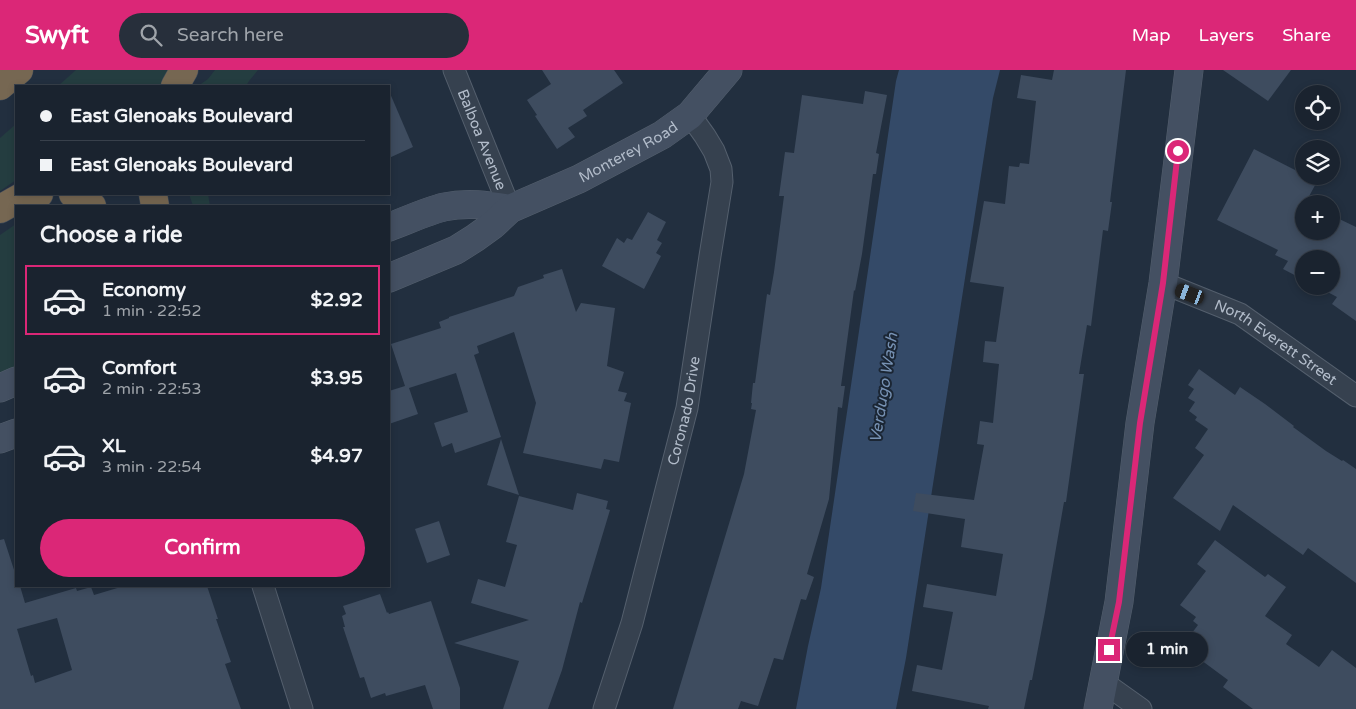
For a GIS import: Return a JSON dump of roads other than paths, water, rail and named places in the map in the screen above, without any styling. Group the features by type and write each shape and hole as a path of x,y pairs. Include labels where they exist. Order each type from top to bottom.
{"highway":[{"path":"0,86 19,70"},
{"path":"176,85 184,70"},
{"path":"0,209 25,195"},
{"path":"75,195 90,205"}],"street":[{"name":"Balboa Avenue","path":"454,70 510,209"},
{"name":"Monterey Road","path":"390,278 456,250 493,225 510,209 580,179 657,138 690,115 728,70"},
{"path":"1098,709 1119,602 1140,423 1163,283 1189,70"},
{"name":"Coronado Drive","path":"604,709 632,623 687,408 722,182 721,169 714,151 690,115"},
{"path":"390,227 443,207 466,204 510,209"},
{"name":"North Everett Street","path":"1163,283 1240,314 1356,396"},
{"path":"0,388 15,381"},
{"path":"0,440 15,433"},
{"path":"263,587 302,709"},
{"path":"1103,682 1141,709"}],"water":[{"name":"Verdugo Wash","path":"899,70 1000,70 993,98 906,658 896,709 796,709 821,588"}]}
